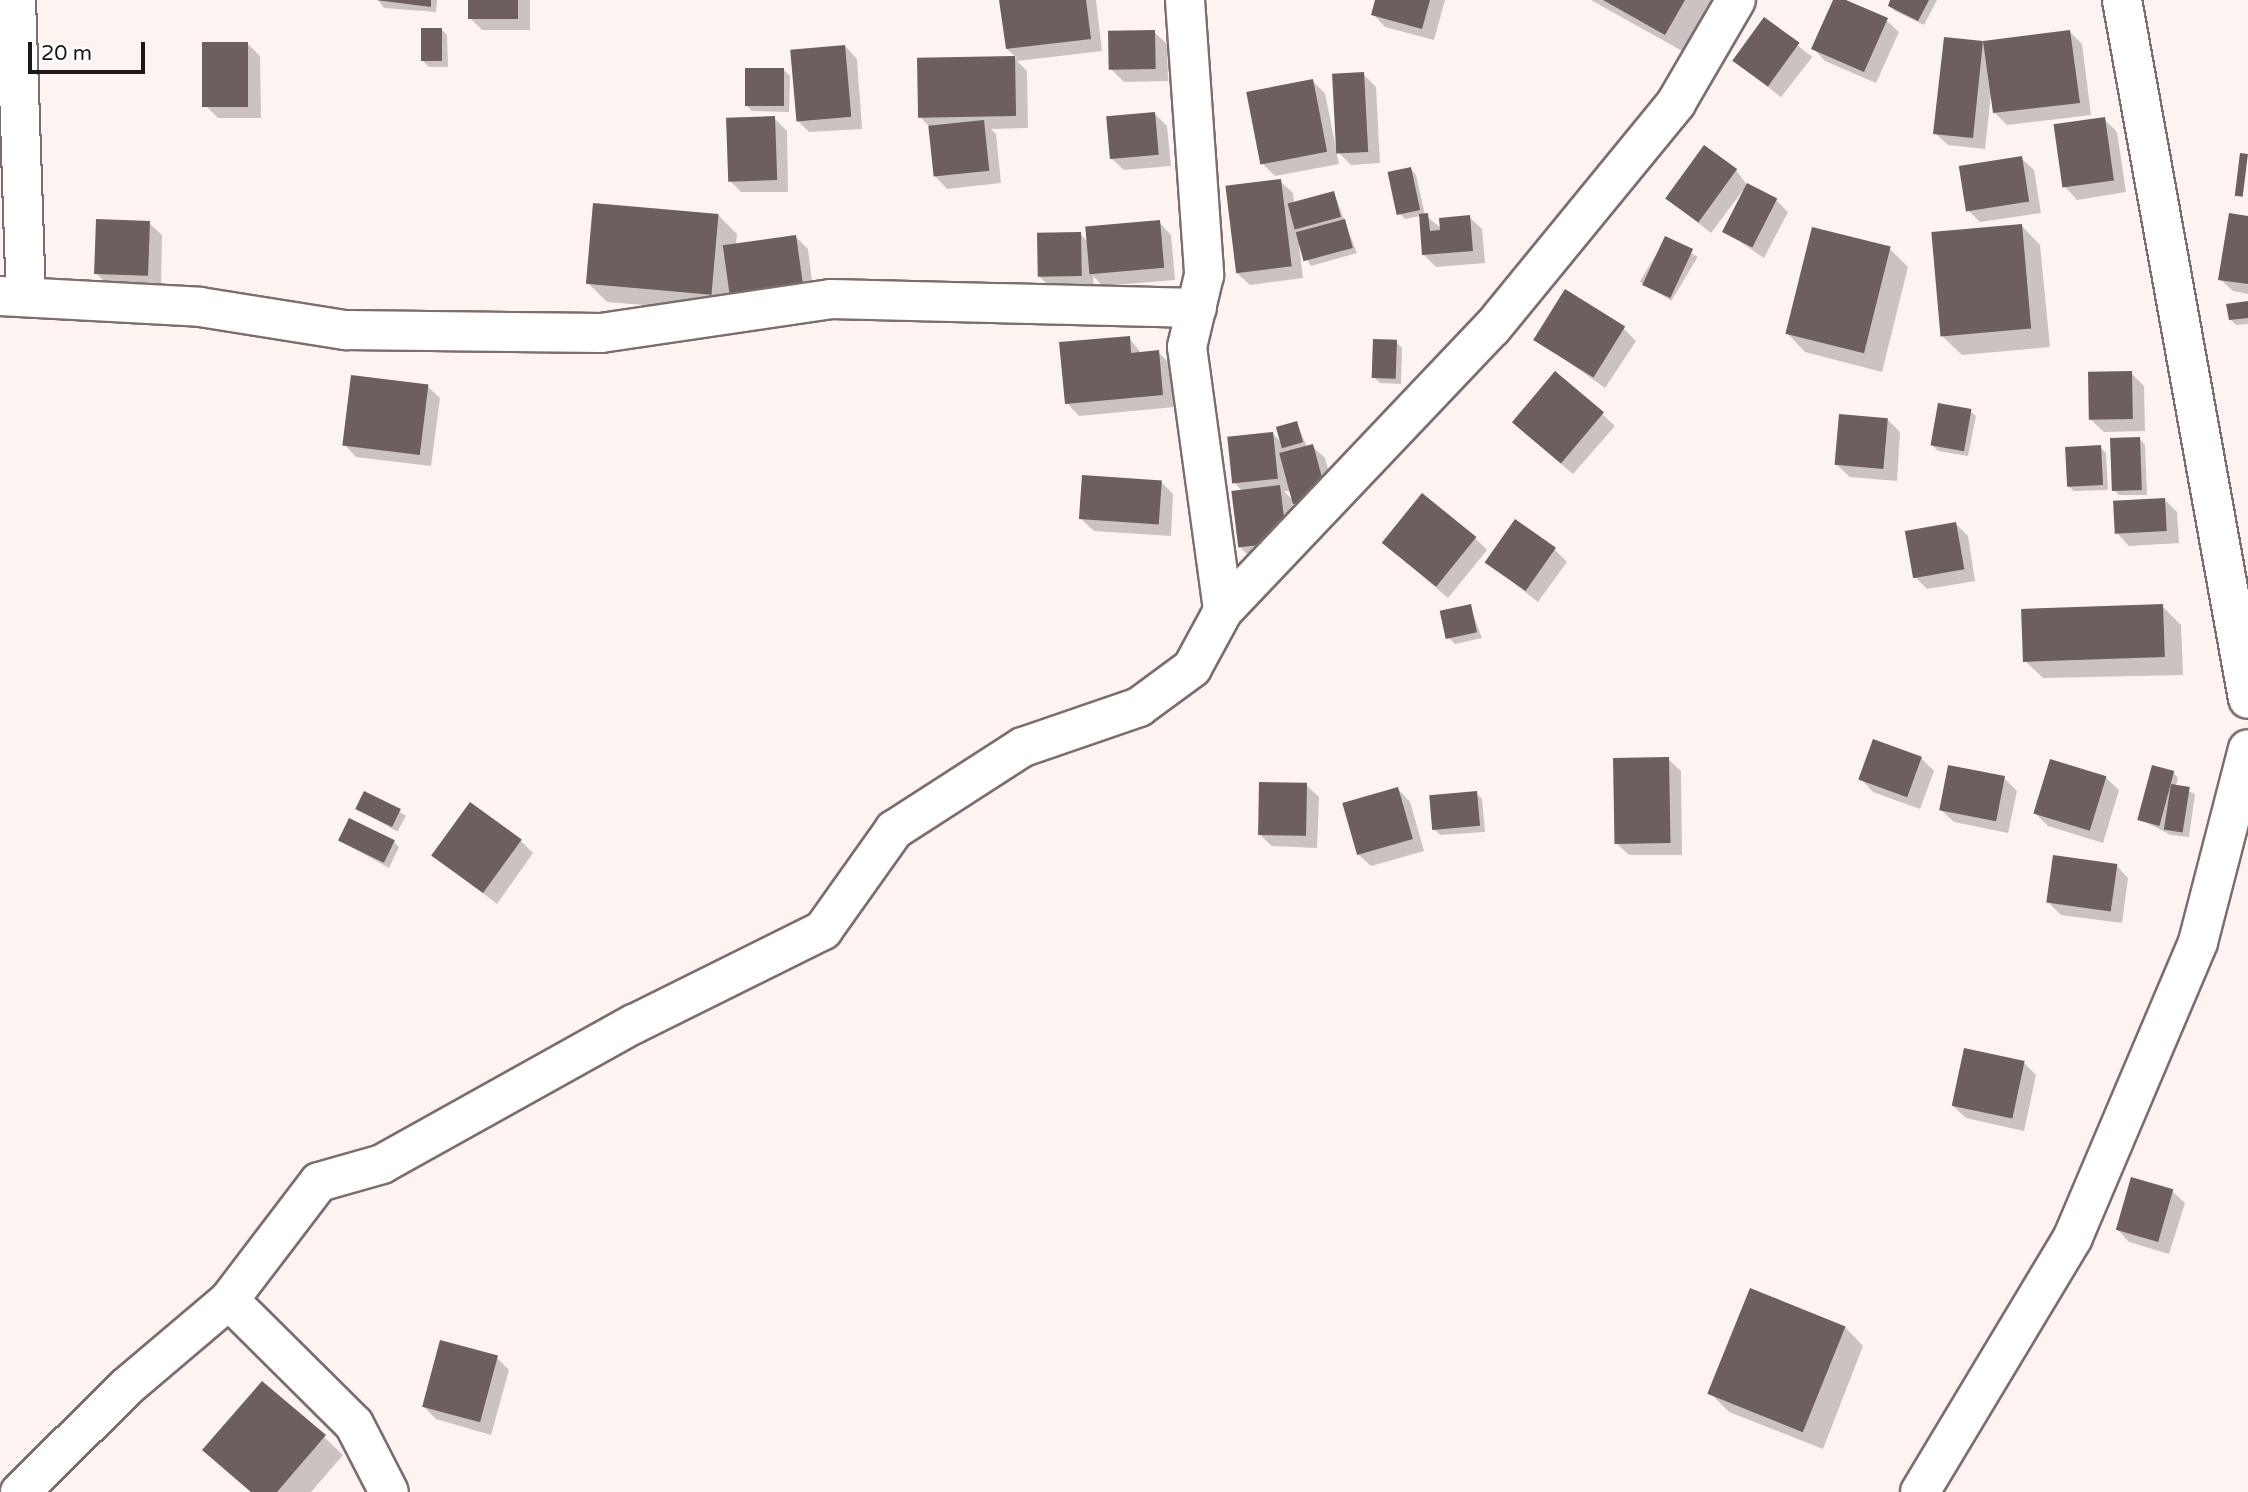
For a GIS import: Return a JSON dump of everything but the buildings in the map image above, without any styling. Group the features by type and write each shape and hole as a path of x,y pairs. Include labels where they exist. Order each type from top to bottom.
{"street":[{"path":"16,0 13,296 200,307 359,331 601,333 831,299 1197,308"},
{"path":"1185,0 1204,275 1187,347 1223,611"},
{"path":"20,1492 130,1384 229,1300 318,1182 382,1164 634,1024 823,930 894,830 1023,747 1139,707 1192,668 1223,611 1492,328 1676,103 1737,0"},
{"path":"2122,0 2248,699"},
{"path":"1920,1492 2073,1237 2198,942 2248,749"},
{"path":"229,1300 354,1424 389,1492"}]}
